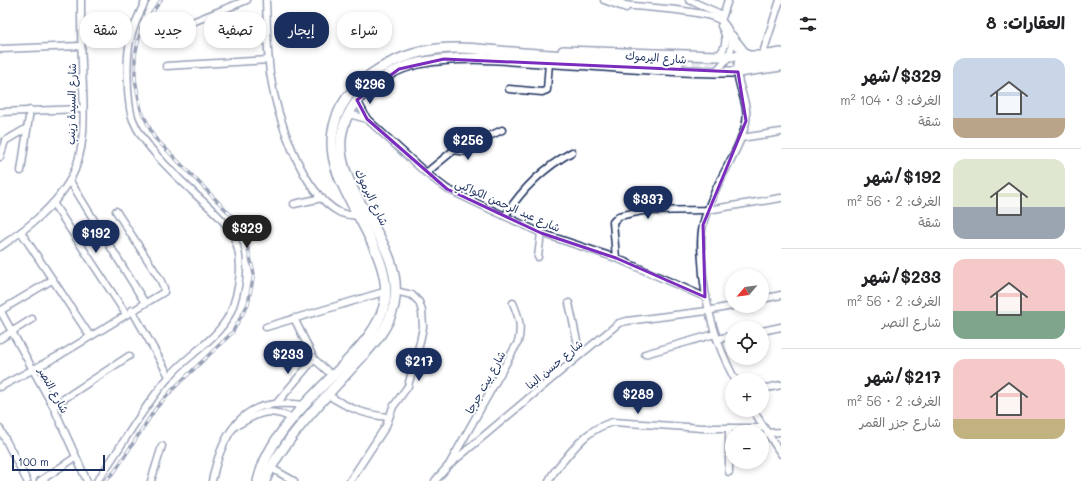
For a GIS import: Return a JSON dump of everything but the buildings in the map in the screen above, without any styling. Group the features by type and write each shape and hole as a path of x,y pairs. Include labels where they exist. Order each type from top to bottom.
{"highway":[{"path":"731,36 743,58"},
{"name":"شارع اليرموك","path":"265,481 270,468 285,447 328,395 377,340 391,313 391,291 381,262 357,216 335,166 332,137 336,118 342,104 359,83 388,64 427,50 458,48 530,52 591,58 679,62"},
{"path":"530,52 570,51 718,56 730,55 743,58 781,60"},
{"path":"743,58 781,53"},
{"path":"692,72 696,62 695,55"},
{"name":"شارع اليرموك","path":"258,481 271,450 294,419 374,328 391,291 395,277 389,259 356,196 343,163 342,138 349,114 357,100 371,86 393,72 417,64 455,59 549,62 692,72 738,72 781,66"}],"street":[{"name":"شارع السيدة زينب","path":"81,0 81,12"},
{"path":"97,481 145,407 170,376 213,336 225,322 236,297 240,265 235,240 225,224 158,156 141,135 132,119 129,97 127,51 132,31 146,0"},
{"path":"196,21 247,0"},
{"path":"266,0 269,60 274,96 284,130 305,176 322,198 339,212 357,216"},
{"path":"604,0 624,8 721,20"},
{"path":"615,0 625,5 706,15 721,20"},
{"path":"690,0 721,20 731,36 732,47 730,55 715,72"},
{"path":"718,56 726,42 725,32 721,20 728,0"},
{"path":"762,56 780,0"},
{"path":"0,49 80,46"},
{"name":"شارع السيدة زينب","path":"0,247 21,232 53,204 70,181 81,148 81,48"},
{"path":"732,373 716,336 708,311 705,297 701,244 703,225 707,210 720,179 741,138 747,115 738,72 738,61 743,58"},
{"path":"166,66 269,60"},
{"path":"509,89 542,92 546,90 549,62"},
{"name":"شارع عبد الرحمن الكواكبي","path":"357,100 367,119 426,173 447,190 541,233 616,258 705,297"},
{"path":"0,112 82,109"},
{"path":"21,171 30,110"},
{"name":"شارع عبد الرحمن الكواكبي","path":"349,114 367,119"},
{"path":"0,157 6,141 27,128"},
{"path":"426,173 454,150 468,152 483,139 502,130"},
{"path":"741,138 781,132"},
{"path":"505,216 514,202 533,181 553,162 572,152"},
{"path":"70,181 145,303"},
{"path":"294,204 322,198"},
{"path":"616,258 613,222 616,217 642,211 707,210 781,198"},
{"path":"53,204 126,314"},
{"path":"0,387 32,370 163,293 164,288 116,211"},
{"path":"21,232 90,336"},
{"path":"538,258 541,233"},
{"path":"0,311 52,280"},
{"path":"266,327 391,291 412,295 419,302 422,311 423,327 408,386 393,406 386,426 350,481"},
{"path":"769,298 781,295"},
{"name":"شارع بيت جرجا","path":"448,466 518,342 520,334 520,320 513,303"},
{"path":"569,303 580,355"},
{"path":"708,311 725,307"},
{"path":"132,310 170,376"},
{"name":"شارع النصر","path":"0,311 53,406 86,481"},
{"name":"شارع حسن البنا","path":"435,481 448,466 580,355 623,322 708,311"},
{"path":"294,318 314,359 333,376"},
{"path":"0,339 32,319"},
{"path":"769,330 781,328"},
{"path":"645,354 716,336 725,336"},
{"path":"53,406 129,356"},
{"path":"276,404 314,359"},
{"path":"769,388 781,385"},
{"path":"328,395 354,410 370,415 389,417"},
{"path":"212,481 223,443 244,416 261,408 276,404 306,405"},
{"path":"232,430 265,412 278,412 294,419"},
{"path":"549,481 554,472 581,440 589,433 606,424 613,422 702,428 725,428"},
{"path":"0,429 27,481"},
{"path":"769,431 781,432"},
{"path":"769,436 781,454"},
{"path":"151,481 162,446"},
{"path":"40,481 76,457"},
{"path":"270,468 294,481"}],"highlighted area":[{"path":"444,59 738,72 746,121 703,225 705,297 616,258 541,233 447,189 367,119 357,100 399,69"}],"tunnel":[{"path":"679,62 742,63"}],"railway":[{"path":"105,481 115,471 156,408 175,387 232,333 248,304 254,274 247,245 231,215 154,137 141,110 135,79 135,55 141,29 161,0"}]}
